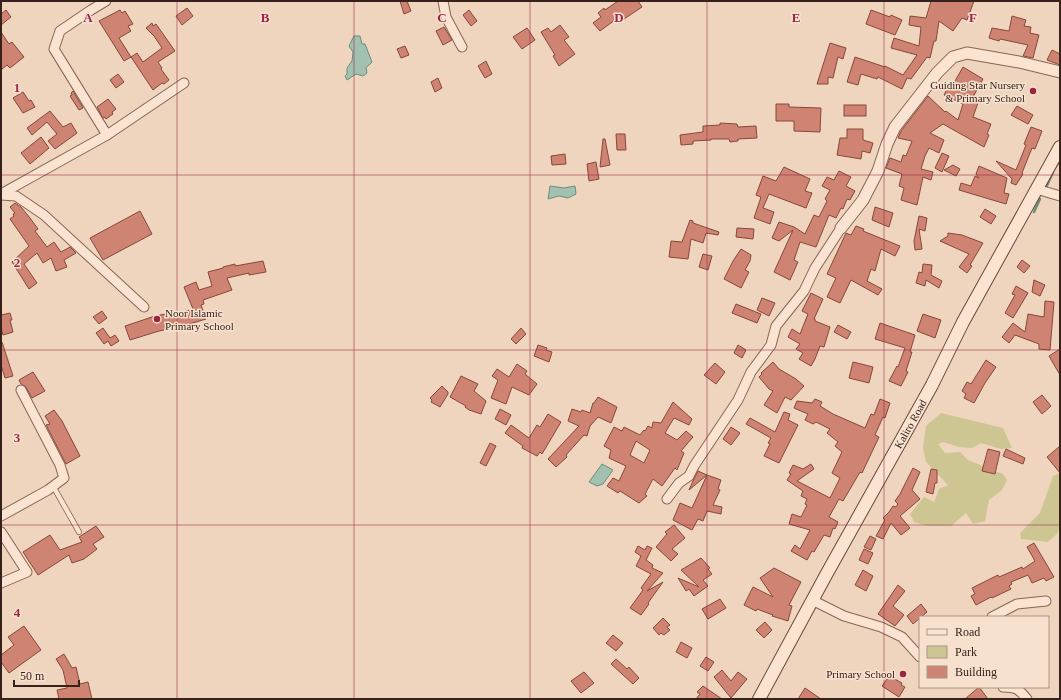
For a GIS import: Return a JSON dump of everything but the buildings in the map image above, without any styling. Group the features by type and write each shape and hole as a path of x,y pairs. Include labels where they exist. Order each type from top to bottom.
{"main road":[{"name":"Kaliro Road","path":"759,699 812,600 932,385 963,322 1060,147"}],"street":[{"path":"106,1 60,31 54,49 107,135"},
{"path":"443,1 446,17 462,47"},
{"path":"667,499 679,482 689,476 694,466 738,400 750,372 771,345 776,326 804,290 815,268 841,228 863,200 878,171 887,144 895,127 937,73 953,57 967,53 1019,62 1060,72"},
{"path":"1,194 107,135 184,83"},
{"path":"1036,189 1060,196"},
{"path":"1,194 16,196 44,215 144,307"},
{"path":"1,516 64,478 60,466 22,390"},
{"path":"1,532 27,572 1,583"},
{"path":"812,600 844,616 881,627 902,637 919,655"},
{"path":"994,616 1016,604 1046,601"},
{"path":"1015,688 1020,690 1027,699"}],"lane":[{"path":"53,486 79,532"}],"green space":[{"path":"941,413 1003,428 1012,448 1001,449 981,443 972,448 959,447 943,442 938,444 945,453 960,452 968,460 1003,474 1007,480 1002,490 989,500 985,521 973,524 966,513 951,526 927,526 914,522 910,514 924,497 934,502 939,489 948,485 926,462 923,448 926,426"},
{"path":"1060,473 1060,527 1057,534 1048,542 1021,539 1020,533 1040,513 1053,476"}],"shaded area":[{"path":"354,36 360,36 362,44 365,44 372,62 366,68 367,73 363,76 356,74 347,80 345,76 347,74 347,68 352,61 353,52 349,46"},
{"path":"550,186 564,188 575,186 576,194 568,198 559,196 548,199"},
{"path":"602,464 613,470 603,484 597,486 589,482"}],"waterway":[{"path":"1056,166 1060,160"},
{"path":"1045,190 1053,172"},
{"path":"1034,212 1040,199"}],"place":[{"name":"Guiding Star Nursery & Primary School","path":"1033,91"},
{"name":"Noor Islamic Primary School","path":"157,319"},
{"name":"Primary School","path":"903,674"}]}
